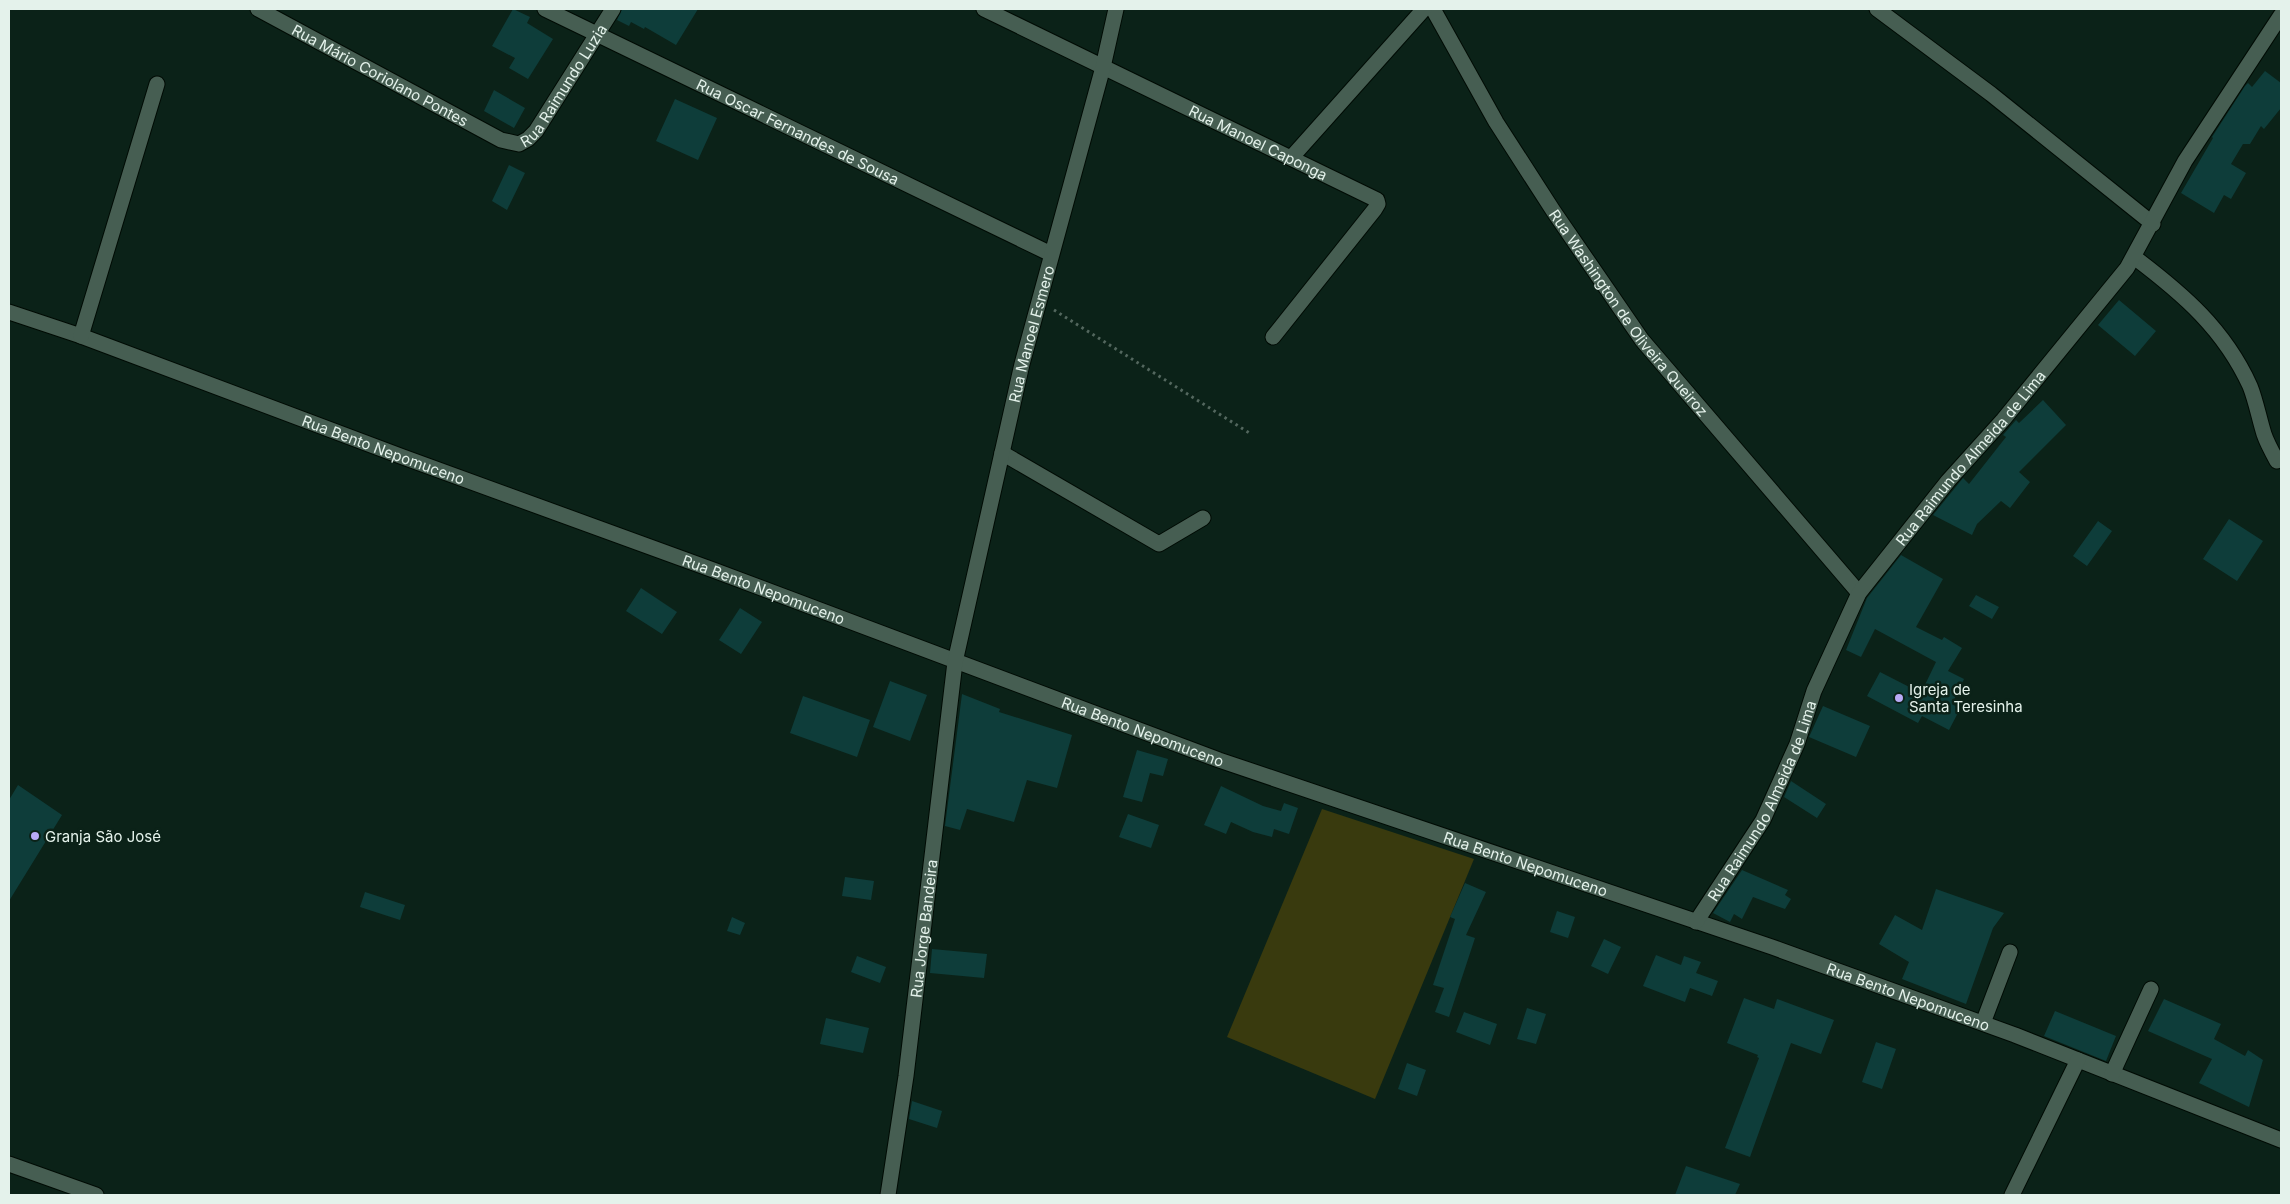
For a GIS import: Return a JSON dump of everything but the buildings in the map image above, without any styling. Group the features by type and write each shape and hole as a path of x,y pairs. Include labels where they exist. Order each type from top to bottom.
{"street":[{"name":"Rua Mário Coriolano Pontes","path":"258,9 502,140"},
{"name":"Rua Oscar Fernandes de Sousa","path":"545,9 818,139 1051,254"},
{"name":"Rua Raimundo Luzia","path":"502,140 519,144 536,131 612,9"},
{"name":"Rua Manoel Caponga","path":"984,9 1374,196 1378,204 1273,337"},
{"name":"Rua Manoel Esmero","path":"955,662 1022,364 1103,67 1116,9"},
{"path":"1292,158 1424,9"},
{"name":"Rua Washington de Oliveira Queiroz","path":"1433,9 1496,122 1554,212 1642,340 1858,593"},
{"path":"1876,9 1991,94 2152,224"},
{"name":"Rua Raimundo Almeida de Lima","path":"1696,922 1762,820 1797,744 1814,691 1858,593 1948,481 2003,420 2109,292 2134,257 2185,160 2281,15"},
{"path":"81,336 157,84"},
{"path":"2134,257 2176,289 2205,318 2232,352 2250,387 2264,436 2277,461"},
{"name":"Rua Bento Nepomuceno","path":"9,312 81,336 412,461 716,571 1228,764 1696,922 1983,1023 2281,1140"},
{"path":"1002,453 1159,544 1203,518"},
{"name":"Rua Jorge Bandeira","path":"888,1195 906,1076 955,662"},
{"path":"1983,1023 2010,952"},
{"path":"2112,1074 2150,989"},
{"path":"2012,1195 2078,1060"},
{"path":"9,1164 96,1195"}],"path":[{"path":"1046,305 1251,434"}],"shaded area":[{"path":"1322,809 1474,859 1375,1099 1227,1037"}],"place":[{"name":"Igreja de Santa Teresinha","path":"1899,698"},
{"name":"Granja São José","path":"35,836"}]}
